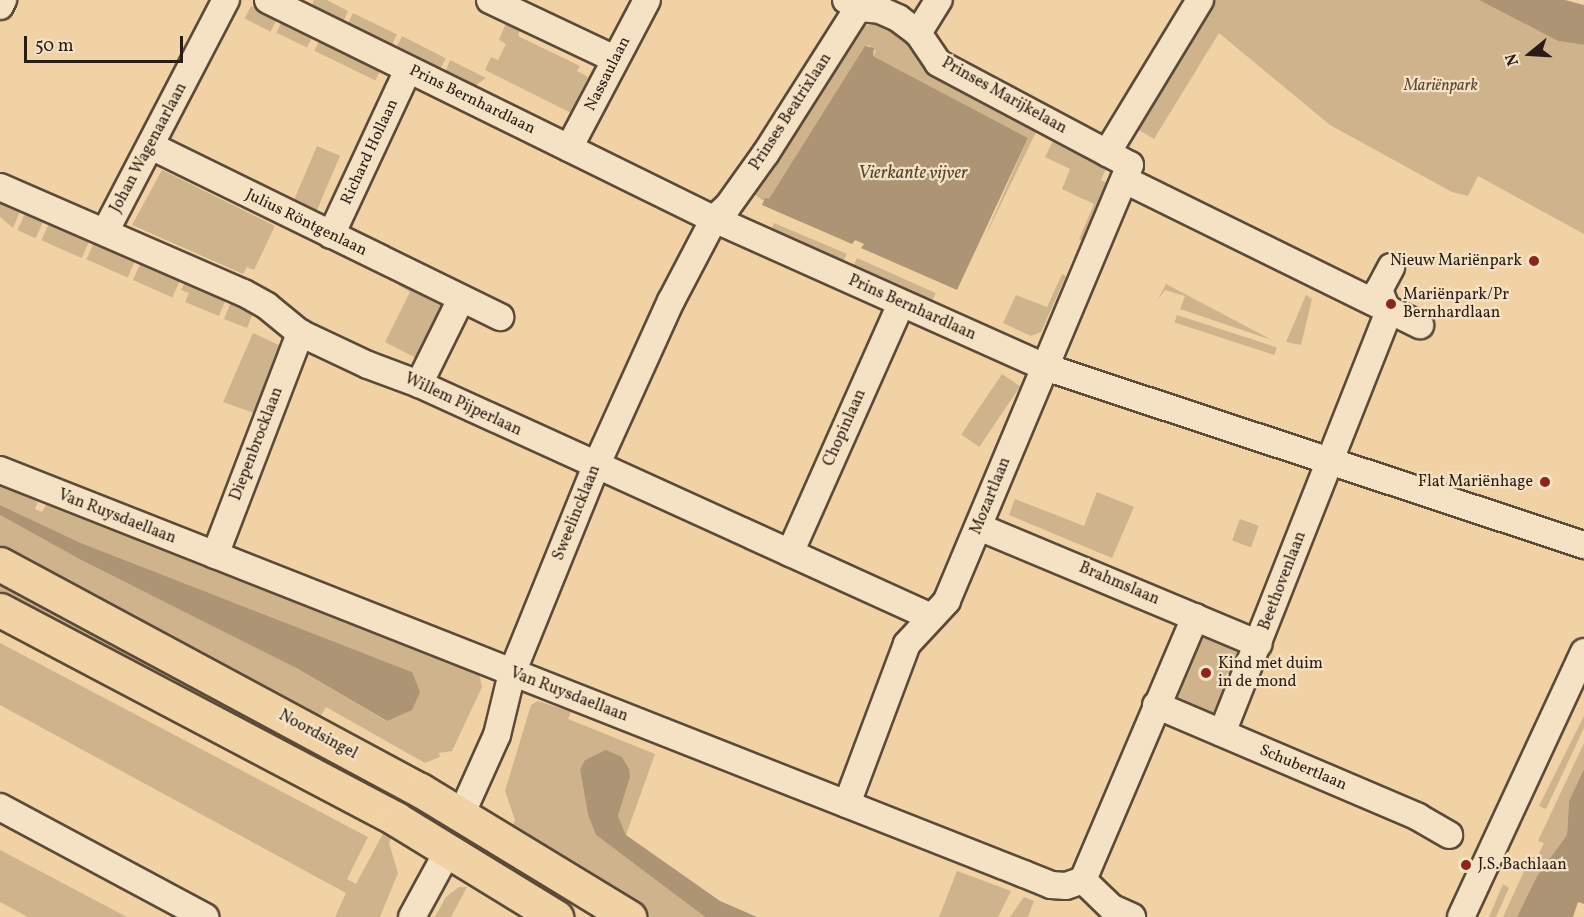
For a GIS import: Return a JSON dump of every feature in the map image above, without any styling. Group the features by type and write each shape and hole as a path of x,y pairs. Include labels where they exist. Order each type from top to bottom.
{"main road":[{"name":"Noordsingel","path":"0,564 461,815 629,917"},
{"path":"0,609 396,819 556,917"},
{"path":"448,851 461,815"}],"street":[{"path":"0,6 3,0"},
{"name":"Johan Wagenaarlaan","path":"105,232 226,0"},
{"name":"Prins Bernhardlaan","path":"268,0 714,219 1045,367 1584,545"},
{"path":"490,0 615,59"},
{"name":"Nassaulaan","path":"569,148 647,0"},
{"path":"918,33 939,0"},
{"path":"1107,153 1200,0"},
{"name":"Prinses Marijkelaan","path":"856,3 880,10 918,33 938,63 1130,165 1125,180"},
{"name":"Prinses Beatrixlaan","path":"714,219 728,206 766,153 856,3"},
{"name":"Richard Hollaan","path":"331,235 408,69"},
{"name":"Julius Röntgenlaan","path":"151,146 461,300 500,317"},
{"path":"1125,180 1388,313 1420,326"},
{"name":"Mozartlaan","path":"847,804 907,644 947,601 1125,180"},
{"name":"Willem Pijperlaan","path":"0,187 244,293 267,306 300,333 419,384 931,618"},
{"name":"Sweelincklaan","path":"461,815 497,735 512,673 596,466 671,301 714,219"},
{"path":"1330,461 1388,313 1379,290 1391,267"},
{"path":"419,384 461,300"},
{"name":"Chopinlaan","path":"790,553 902,304"},
{"name":"Diepenbrocklaan","path":"215,555 300,333"},
{"name":"Beethovenlaan","path":"1222,733 1330,461"},
{"name":"Van Ruysdaellaan","path":"0,470 1052,885 1066,886 1083,880"},
{"name":"Brahmslaan","path":"979,527 1259,644"},
{"path":"1132,917 1112,908 1083,880 1195,617"},
{"path":"1461,917 1584,652"},
{"path":"1479,917 1584,692"},
{"name":"Schubertlaan","path":"1156,705 1418,817 1449,835"},
{"path":"0,807 205,917"},
{"path":"412,917 448,851"}],"green space":[{"path":"313,0 327,0 348,11 342,25 314,12"},
{"name":"Mariënpark","path":"1211,0 1479,0 1558,41 1584,45 1584,234 1478,176 1468,196 1452,192 1330,125 1219,33 1154,139 1134,127"},
{"path":"251,6 277,19 270,32 245,18"},
{"path":"353,13 397,34 390,49 346,27"},
{"path":"282,21 313,36 307,48 276,33"},
{"path":"877,21 901,31 923,61 1039,126 983,241 1028,138 873,56 876,51 868,45 769,200 762,200 752,192 857,29"},
{"path":"506,23 520,30 518,36 580,66 577,71 588,77 571,113 485,70 491,57 498,60 506,44 499,40"},
{"path":"402,36 446,58 438,73 394,51"},
{"path":"320,39 381,69 375,80 314,51"},
{"path":"450,60 486,78 472,88 444,75"},
{"path":"1056,135 1108,164 1101,180 1108,183 1082,241 1079,239 1094,204 1062,189 1070,169 1045,157"},
{"path":"317,146 340,156 315,214 292,204"},
{"path":"162,170 275,226 254,270 247,267 243,274 132,225"},
{"path":"0,200 21,209 13,228 0,217"},
{"path":"26,211 44,219 36,238 17,230"},
{"path":"50,221 90,239 82,258 41,240"},
{"path":"774,223 847,254 843,262 770,231"},
{"path":"95,240 136,258 128,277 86,259"},
{"path":"857,258 936,293 931,303 853,268"},
{"path":"142,260 181,277 172,298 133,280"},
{"path":"1062,274 1066,276 1041,332 1031,336 1003,323 1016,295 1047,307"},
{"path":"402,278 441,302 442,315 420,360 385,342 410,292 398,285"},
{"path":"186,280 227,297 219,316 185,302 189,293 181,290"},
{"path":"1166,284 1272,340 1180,309 1185,296 1165,290 1157,301"},
{"path":"1306,295 1312,299 1301,345 1286,342"},
{"path":"232,299 254,311 247,328 224,319"},
{"path":"1177,315 1277,347 1274,355 1175,323"},
{"path":"253,333 279,345 254,413 223,402"},
{"path":"1002,374 1020,386 979,447 961,435"},
{"path":"0,485 38,502 35,509 42,512 46,505 479,674 482,687 452,751 439,753 440,757 425,763 326,707 318,720 13,557 0,548 0,515 81,560 298,669 386,721 412,672 81,543 0,505"},
{"path":"1097,492 1134,507 1112,558 1009,515 1015,499 1084,526"},
{"path":"1240,519 1259,526 1251,547 1232,541"},
{"path":"0,579 412,799 409,804 290,736 192,695 0,594"},
{"path":"1211,634 1239,648 1241,658 1220,711 1206,717 1174,700 1172,694 1200,636"},
{"path":"0,643 368,837 347,879 356,884 386,828 394,832 389,843 398,873 380,917 335,917 346,893 0,705"},
{"path":"538,701 571,712 568,719 655,754 626,835 618,816 630,777 580,771 588,815 596,835 705,917 650,917 510,831 515,820 505,791 531,705"},
{"path":"1584,716 1584,728 1546,809 1539,806"},
{"path":"1584,743 1584,769 1569,801 1567,835 1537,876 1517,917 1503,917 1531,856 1537,858 1544,843 1538,841"},
{"path":"0,850 127,917 28,917 0,902"},
{"path":"957,871 1011,891 998,917 939,917"},
{"path":"1503,884 1509,888 1496,917 1489,917"},
{"path":"459,887 467,887 451,917 435,917 446,897"},
{"path":"1024,897 1034,901 1028,917 1010,917"}],"water":[{"path":"1479,0 1565,0 1584,5 1584,45 1558,41"},
{"name":"Vierkante vijver","path":"865,46 874,48 873,56 1028,138 957,290 861,248 864,244 855,240 852,244 762,205 765,198 769,199"},
{"path":"0,505 81,543 412,672 420,692 412,710 387,721 298,669 81,560 0,515"},
{"path":"606,750 622,757 629,769 630,777 618,816 626,835 720,901 757,917 705,917 596,835 588,815 580,770 585,760"},
{"path":"1584,769 1584,904 1578,902 1573,917 1517,917 1537,876 1567,835 1569,801"}],"place":[{"name":"Nieuw Mariënpark","path":"1534,261"},
{"name":"Mariënpark/Pr Bernhardlaan","path":"1391,304"},
{"name":"Flat Mariënhage","path":"1545,482"},
{"name":"Kind met duim in de mond","path":"1206,673"},
{"name":"J.S. Bachlaan","path":"1466,865"}]}
